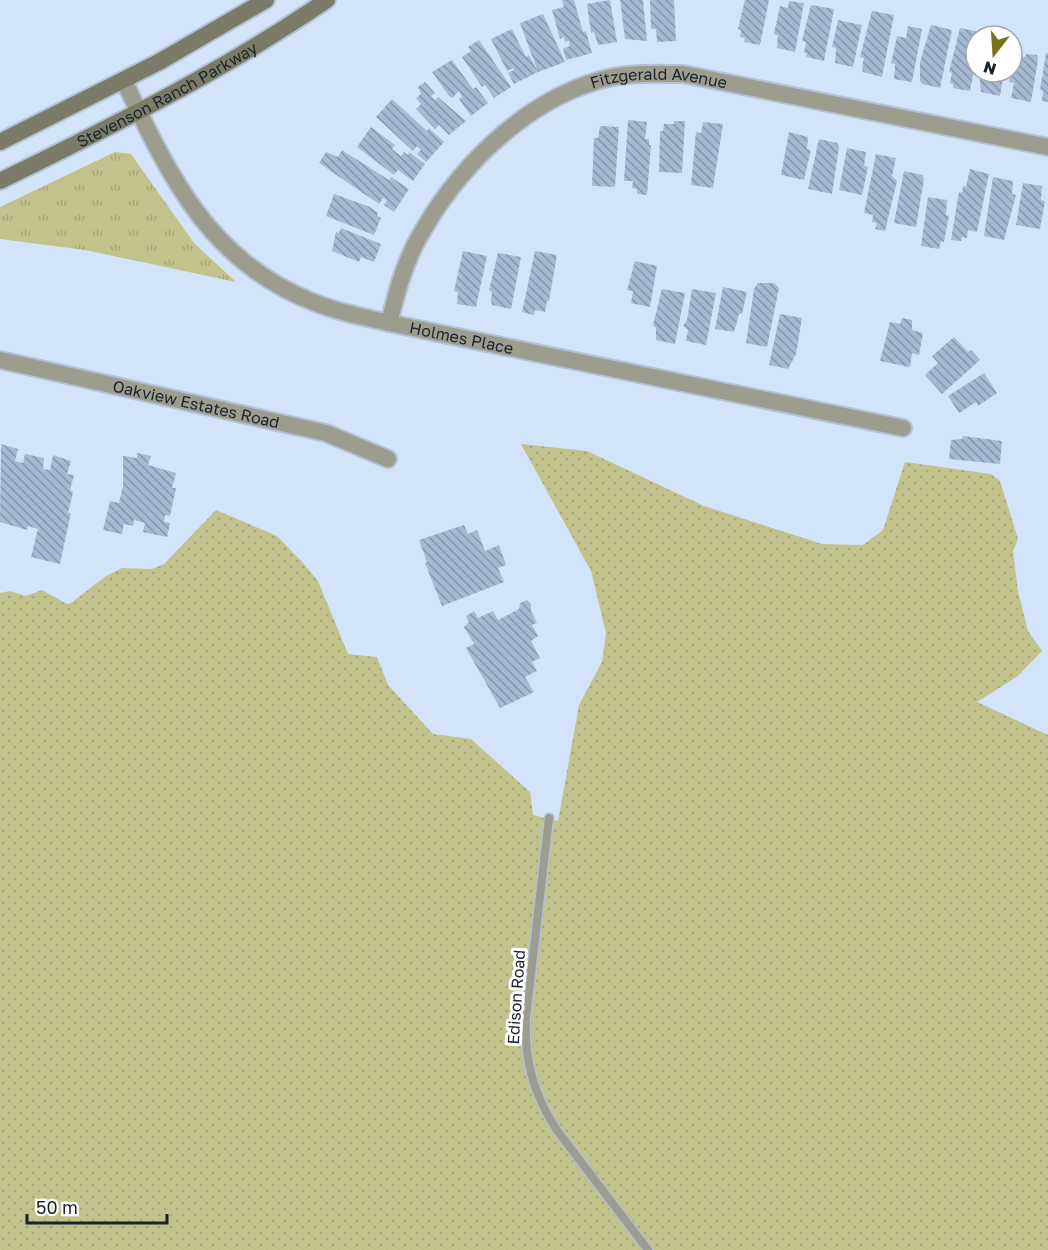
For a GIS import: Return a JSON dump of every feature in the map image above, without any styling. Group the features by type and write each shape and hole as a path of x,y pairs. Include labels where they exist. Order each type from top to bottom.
{"main road":[{"name":"Stevenson Ranch Parkway","path":"0,142 124,81 266,0"},
{"name":"Stevenson Ranch Parkway","path":"0,181 140,113 236,60 327,0"}],"street":[{"name":"Fitzgerald Avenue","path":"389,323 399,285 417,242 461,177 492,144 524,119 561,95 597,80 639,74 682,74 1048,147"},
{"name":"Holmes Place","path":"124,81 189,205 209,231 256,272 305,299 332,309 389,323 903,428"},
{"name":"Oakview Estates Road","path":"0,360 326,433 388,459"}],"lane":[{"name":"Edison Road","path":"549,818 526,1017 525,1037 530,1074 545,1112 556,1129 648,1250"}],"green space":[{"path":"115,152 131,154 194,243 236,282 85,250 0,239 0,207"},
{"path":"521,444 587,451 704,506 822,544 863,545 883,530 905,462 991,474 1000,481 1018,539 1013,551 1018,591 1028,631 1042,651 1018,676 977,702 1048,735 1048,1250 0,1250 0,593 10,591 26,596 42,590 67,604 71,603 106,576 122,568 152,569 164,564 216,510 277,536 318,581 348,654 377,657 388,685 433,734 471,739 530,792 533,815 558,821 579,705 602,662 606,633 591,571"}],"building":[{"path":"562,0 574,0 592,53 566,60 563,48 570,46 569,41 565,42 564,37 560,39 552,10 564,7"},
{"path":"610,0 617,42 598,45 594,32 591,33 587,4"},
{"path":"620,0 643,0 647,41 625,39"},
{"path":"650,0 674,0 676,41 657,42 656,29 651,29"},
{"path":"745,0 769,0 760,45 744,42 745,38 740,37 741,30 738,29"},
{"path":"789,1 804,3 795,52 777,48 778,35 774,34 780,6 788,8"},
{"path":"811,5 834,9 824,61 806,57 807,53 804,53 806,42 802,41"},
{"path":"872,11 894,15 882,77 863,72 864,58 860,57"},
{"path":"543,14 565,62 538,72 520,23"},
{"path":"838,20 862,25 853,67 835,63 836,48 832,47"},
{"path":"931,25 952,30 940,88 922,84 920,81 920,62"},
{"path":"908,26 922,29 912,82 894,79 895,64 891,63 897,36 906,38"},
{"path":"960,28 964,29 964,84 971,84 970,91 953,88 953,84 950,83 952,73 949,72"},
{"path":"512,29 526,57 529,55 538,72 514,84 508,73 514,70 513,68 507,71 491,39"},
{"path":"479,40 511,87 494,98 485,85 482,87 462,57 471,51 468,47"},
{"path":"1046,53 1048,53 1048,102 1042,101 1043,91 1040,90"},
{"path":"1026,54 1037,55 1038,60 1031,102 1011,98 1014,84 1024,84"},
{"path":"452,60 473,89 476,87 488,103 471,116 459,99 462,97 459,91 452,98 449,96 432,72"},
{"path":"425,82 435,93 431,96 435,100 438,97 466,121 449,135 439,125 435,129 416,109 421,104 416,98 421,94 418,87"},
{"path":"980,84 1002,84 1000,96 981,92"},
{"path":"392,99 427,131 429,128 444,142 426,162 417,154 421,150 417,146 413,151 376,117"},
{"path":"628,120 647,122 645,139 649,139 649,145 651,145 647,195 637,194 637,189 632,188 633,181 624,181"},
{"path":"674,121 685,121 682,173 659,172 660,131 663,131 664,124 674,124"},
{"path":"703,122 723,124 713,188 691,185 696,132 701,133"},
{"path":"600,126 619,127 615,187 592,186 594,138 598,138"},
{"path":"371,127 395,145 392,149 401,156 404,152 408,155 409,152 425,164 413,181 398,170 394,175 357,147"},
{"path":"789,132 808,137 807,149 811,150 804,180 781,175"},
{"path":"819,139 837,143 839,147 832,194 808,189"},
{"path":"847,148 866,152 864,166 868,167 862,195 839,190"},
{"path":"342,150 389,180 391,177 409,189 394,212 384,205 387,200 383,198 379,204 319,163 326,152 338,157"},
{"path":"876,154 896,158 892,176 897,181 885,231 875,229 877,223 872,222 873,215 864,213"},
{"path":"970,169 989,174 977,232 968,230 967,238 962,237 961,241 951,240 959,192 962,193 963,186 966,187"},
{"path":"904,171 922,175 924,179 916,227 894,223"},
{"path":"993,177 1013,181 1012,194 1016,195 1004,240 984,236"},
{"path":"1023,183 1042,186 1041,200 1045,201 1040,229 1016,225"},
{"path":"334,194 370,207 378,213 377,216 381,218 374,235 326,216"},
{"path":"928,197 947,200 946,215 949,216 944,242 941,241 939,249 921,246"},
{"path":"341,228 381,244 374,262 361,257 359,262 332,251 336,232 339,233"},
{"path":"463,251 487,256 476,307 457,304 458,292 454,291"},
{"path":"535,251 557,255 545,312 535,310 534,315 522,312"},
{"path":"498,253 521,257 511,309 492,305 492,292 489,290"},
{"path":"635,261 657,266 650,307 631,303 633,291 627,290"},
{"path":"758,283 774,283 779,288 767,347 746,343 754,289"},
{"path":"723,287 747,292 742,314 739,314 734,332 715,329"},
{"path":"662,289 685,293 675,344 656,340 656,328 653,325"},
{"path":"692,289 716,293 706,345 686,341 688,330 683,326 687,320"},
{"path":"780,314 802,318 796,354 788,369 769,365"},
{"path":"902,318 912,320 912,330 923,333 919,355 912,353 910,367 880,361 890,322 900,324"},
{"path":"954,337 968,352 971,350 980,360 942,394 925,375 938,363 932,356"},
{"path":"984,373 997,393 978,406 976,402 959,413 948,396"},
{"path":"963,436 1002,441 1000,464 949,459 951,440 962,439"},
{"path":"1,444 18,449 15,461 23,463 25,454 44,458 43,469 50,470 53,455 71,461 67,474 74,475 68,513 71,513 60,564 31,557 38,529 28,526 27,530 0,522"},
{"path":"137,453 151,456 148,465 176,473 172,488 176,488 170,516 165,515 164,522 170,523 167,537 143,532 145,523 134,520 133,526 124,524 122,534 103,530 110,501 119,503 123,486 123,456 137,458"},
{"path":"464,525 468,534 477,530 485,551 499,545 506,565 498,568 504,582 442,606 425,563 427,562 419,540"},
{"path":"527,600 531,604 531,611 537,623 532,625 538,636 531,641 540,658 532,662 537,671 525,677 534,692 500,708 466,648 474,644 464,627 469,622 466,616 474,611 478,618 493,611 498,620 519,609 520,603"}]}
